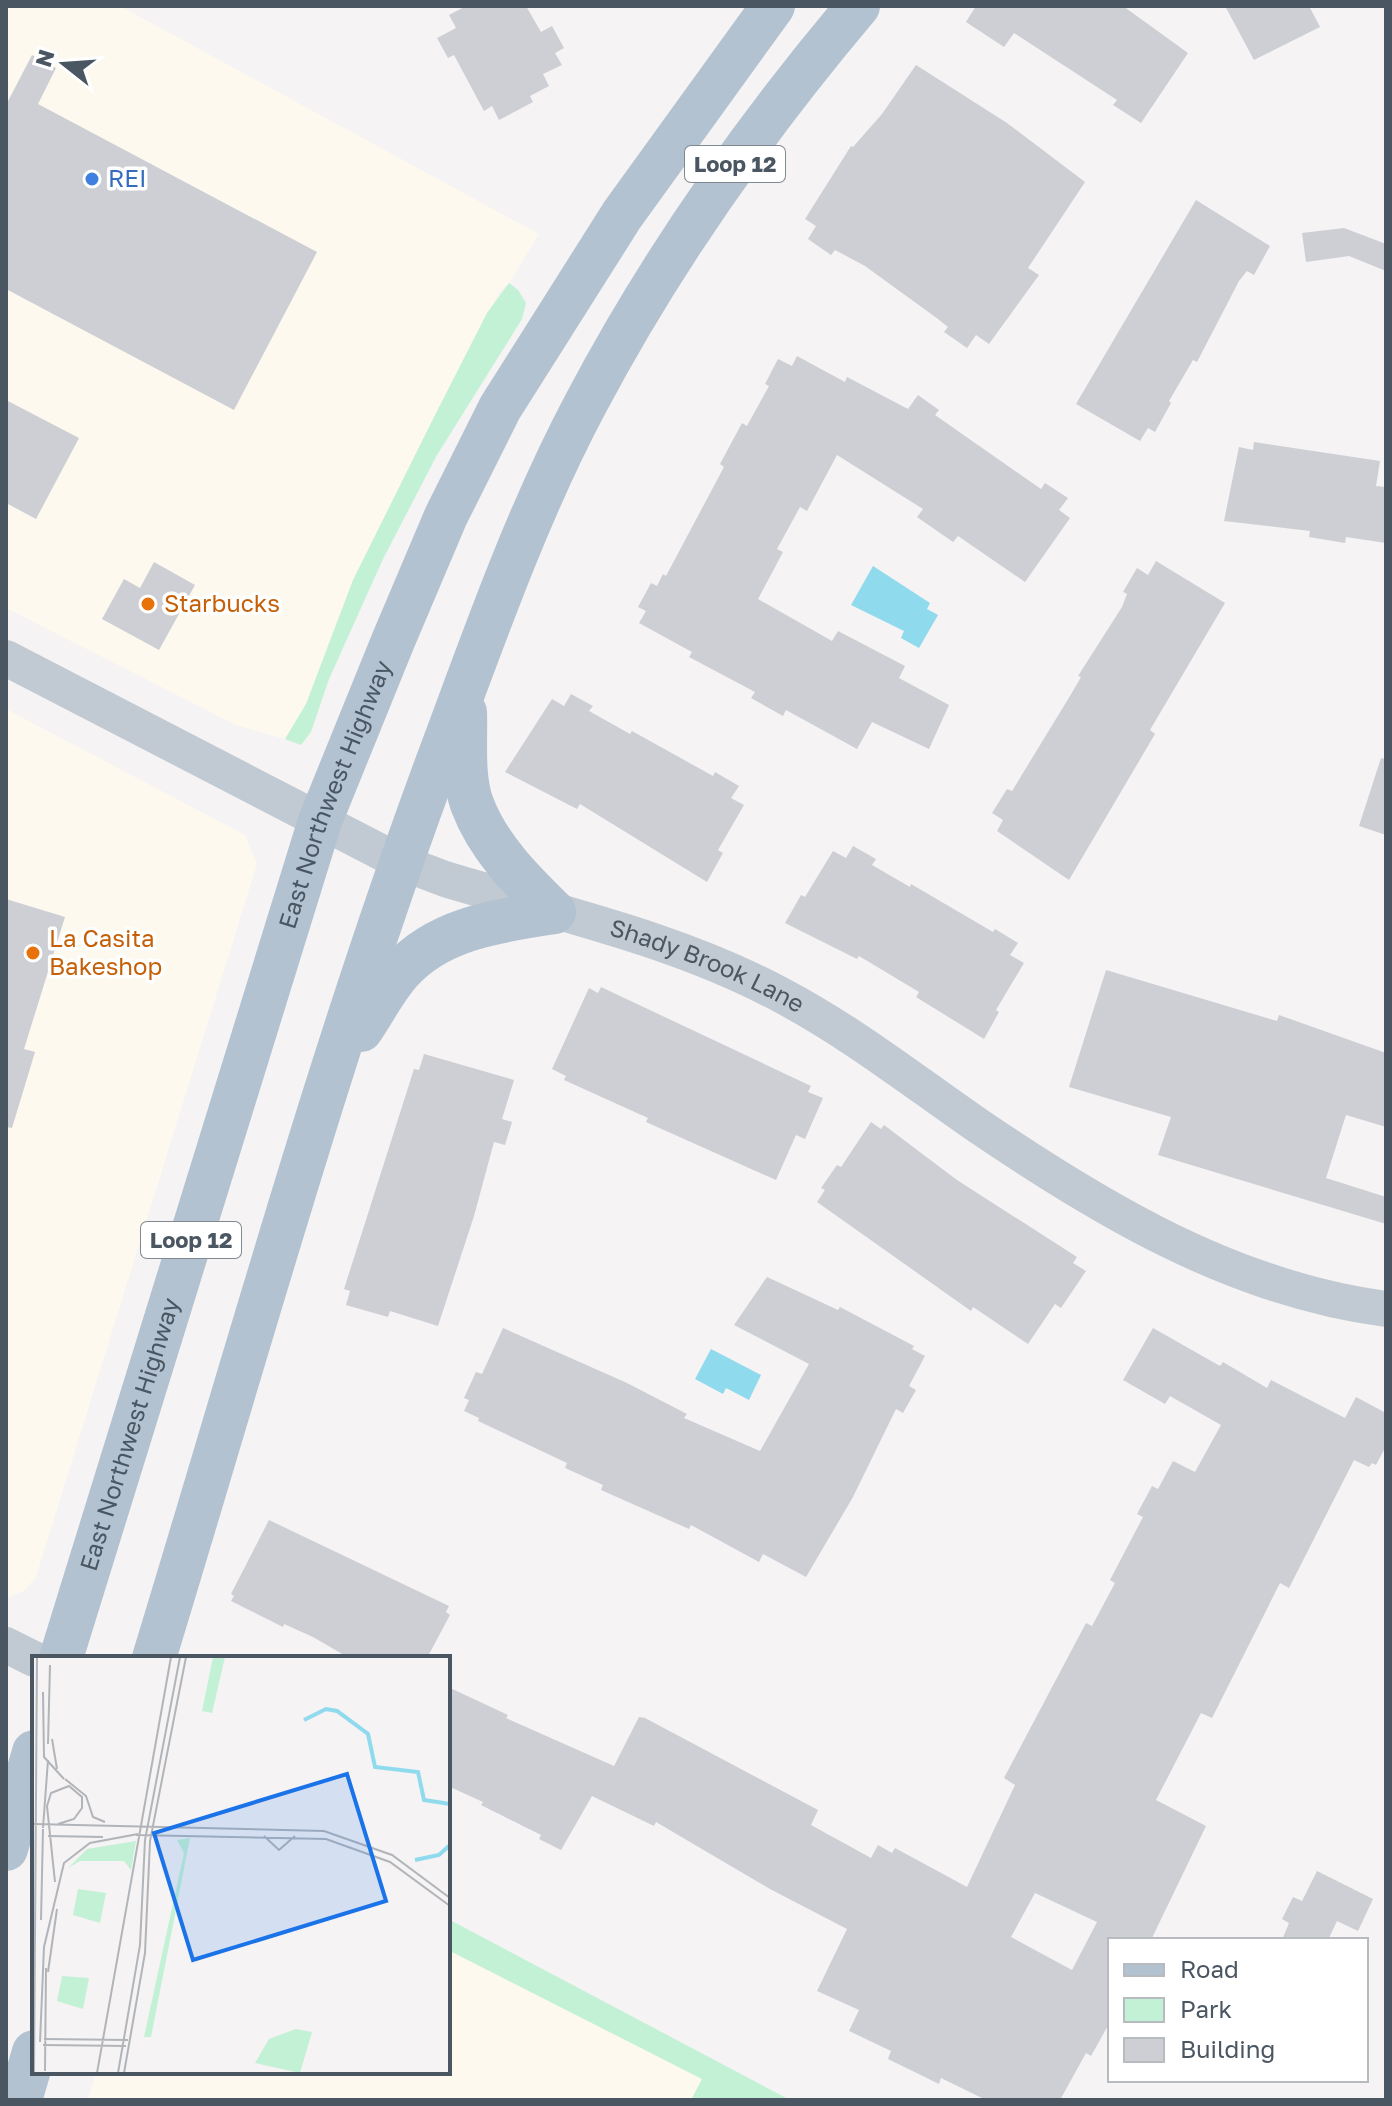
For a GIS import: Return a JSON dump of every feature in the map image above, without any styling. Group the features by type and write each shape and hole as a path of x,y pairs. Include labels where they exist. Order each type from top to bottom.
{"main road":[{"name":"East Northwest Highway","path":"62,1656 320,821 446,516 500,408 567,297 698,106 773,6"},
{"name":"Loop 12","path":"155,1656 400,862 546,484 586,403 626,333 706,204 795,80 858,6"},
{"path":"567,297 626,333"},
{"path":"464,690 465,763 472,803 487,834 516,875 554,912"},
{"path":"325,1099 356,1037 400,972 437,942 475,926 554,912"},
{"path":"6,1849 32,1759"},
{"path":"20,2100 32,2059"}],"street":[{"name":"Shady Brook Lane","path":"6,658 400,862 445,879 722,965 782,995 866,1045 978,1125 1085,1194 1202,1259 1320,1297 1386,1309"},
{"path":"6,1645 32,1658"}],"shaded area":[{"path":"6,6 120,6 539,234 509,283 500,291 353,580 306,704 285,739 236,725 6,608"},
{"path":"6,709 245,835 257,864 36,1577 24,1591 6,1598"},
{"path":"450,1951 702,2079 691,2100 88,2100 95,2074 450,2074"}],"green space":[{"path":"509,283 526,303 522,319 437,455 383,559 329,679 311,732 301,745 285,739 306,704 353,580 487,313"},
{"path":"450,1920 790,2100 691,2100 702,2079 450,1951"}],"water":[{"path":"873,566 930,603 927,609 938,615 919,648 901,638 904,631 851,605"},
{"path":"711,1349 761,1375 749,1400 726,1388 723,1394 695,1379"}],"building":[{"path":"466,6 526,6 541,32 552,26 564,48 555,53 562,65 543,74 549,86 530,96 533,102 499,120 492,106 484,111 454,55 448,58 437,38 456,28 449,15"},
{"path":"976,6 1123,6 1188,53 1141,123 1113,105 1117,100 1014,33 1004,47 966,22"},
{"path":"1225,6 1309,6 1320,27 1254,60"},
{"name":"REI","path":"32,55 56,68 38,104 317,252 234,410 6,289 6,105"},
{"path":"916,65 1007,123 1085,182 1028,268 1039,275 989,344 976,335 967,348 944,332 948,327 865,266 835,250 831,255 808,239 816,226 805,219 851,146 882,114"},
{"path":"1196,200 1270,246 1254,275 1247,271 1239,281 1197,362 1193,360 1169,401 1171,403 1155,432 1148,428 1140,441 1076,404"},
{"path":"1344,228 1386,244 1386,271 1349,256 1306,262 1302,233"},
{"path":"797,356 845,382 847,377 908,409 918,395 939,410 935,415 1041,489 1045,483 1068,498 1059,510 1070,518 1025,582 958,536 953,542 917,517 923,509 837,455 807,511 800,507 777,549 783,552 758,599 832,641 838,631 905,666 899,678 949,705 929,749 872,722 857,749 786,710 783,716 751,698 755,692 689,657 692,652 639,623 646,611 638,607 651,583 657,586 663,574 666,576 724,467 720,464 742,423 747,426 769,386 765,384 778,359 792,366"},
{"path":"6,400 79,438 36,519 6,503"},
{"path":"1254,442 1380,461 1376,486 1386,487 1386,543 1346,537 1345,543 1309,537 1310,531 1224,521 1239,447 1253,450"},
{"path":"1156,561 1225,603 1150,730 1155,734 1069,880 997,831 1003,820 992,813 1007,789 1012,791 1073,691 1081,677 1078,676 1122,607 1127,594 1123,592 1137,568 1148,575"},
{"name":"Starbucks","path":"154,562 195,585 159,650 102,619 124,579 140,588"},
{"path":"571,694 593,706 589,711 630,734 632,731 713,776 715,772 739,786 731,798 744,805 718,850 723,853 707,882 580,804 577,809 505,772 552,699 564,706"},
{"path":"1381,758 1386,759 1386,835 1359,826"},
{"path":"853,846 876,859 872,865 1018,943 1010,955 1024,963 996,1010 999,1012 984,1039 916,997 919,992 859,956 857,959 785,923 833,851 846,858"},
{"path":"6,899 65,917 24,1049 35,1052 12,1128 6,1127"},
{"path":"1106,970 1277,1021 1279,1015 1386,1053 1386,1127 1346,1115 1326,1178 1386,1197 1386,1224 1158,1155 1171,1117 1069,1087"},
{"path":"601,987 811,1086 808,1092 823,1098 805,1139 796,1135 776,1180 646,1122 648,1118 564,1080 566,1076 552,1069 589,988 598,993"},
{"path":"424,1054 514,1080 502,1119 512,1122 505,1145 494,1142 474,1216 438,1326 390,1311 388,1317 346,1305 350,1291 344,1289 414,1069 419,1070"},
{"path":"871,1122 881,1129 884,1125 957,1180 1077,1257 1073,1263 1086,1271 1061,1308 1055,1304 1028,1344 973,1307 971,1311 817,1202 825,1190 821,1188 837,1165 841,1167"},
{"path":"767,1277 838,1310 840,1307 914,1346 912,1349 925,1356 909,1386 916,1390 903,1413 896,1409 853,1497 806,1577 763,1554 759,1562 691,1525 689,1529 601,1490 603,1485 565,1468 567,1463 478,1421 479,1418 464,1411 469,1400 464,1398 476,1372 482,1374 503,1328 627,1383 687,1414 684,1418 760,1451 809,1364 734,1325"},
{"path":"1153,1328 1220,1366 1223,1362 1267,1388 1271,1380 1345,1418 1356,1397 1386,1413 1386,1446 1376,1465 1372,1463 1369,1467 1354,1460 1289,1588 1280,1583 1212,1718 1201,1713 1156,1800 1206,1826 1152,1938 1108,1938 1108,2026 1091,2056 1086,2053 1060,2100 986,2100 941,2078 939,2084 888,2059 891,2051 849,2031 859,2010 817,1991 847,1929 770,1889 656,1822 654,1826 592,1796 561,1850 539,1839 541,1835 481,1805 483,1802 450,1787 450,1688 508,1715 506,1718 614,1766 639,1717 645,1718 818,1810 811,1825 871,1858 878,1845 892,1853 895,1848 967,1887 1015,1785 1004,1778 1086,1623 1092,1626 1115,1583 1110,1580 1143,1517 1137,1514 1152,1486 1158,1489 1173,1461 1195,1472 1221,1425 1170,1396 1165,1404 1123,1380","holes":["1035,1893 1097,1922 1072,1970 1011,1937"]},
{"path":"269,1520 449,1606 446,1612 450,1615 428,1656 346,1656 313,1637 284,1624 283,1627 231,1601 234,1596 231,1594"},
{"path":"1317,1871 1373,1899 1358,1931 1337,1921 1329,1938 1283,1938 1289,1923 1282,1919 1293,1897 1302,1901"}],"place":[{"name":"REI","path":"92,179"},
{"name":"Starbucks","path":"148,604"},
{"name":"La Casita Bakeshop","path":"33,953"}]}
